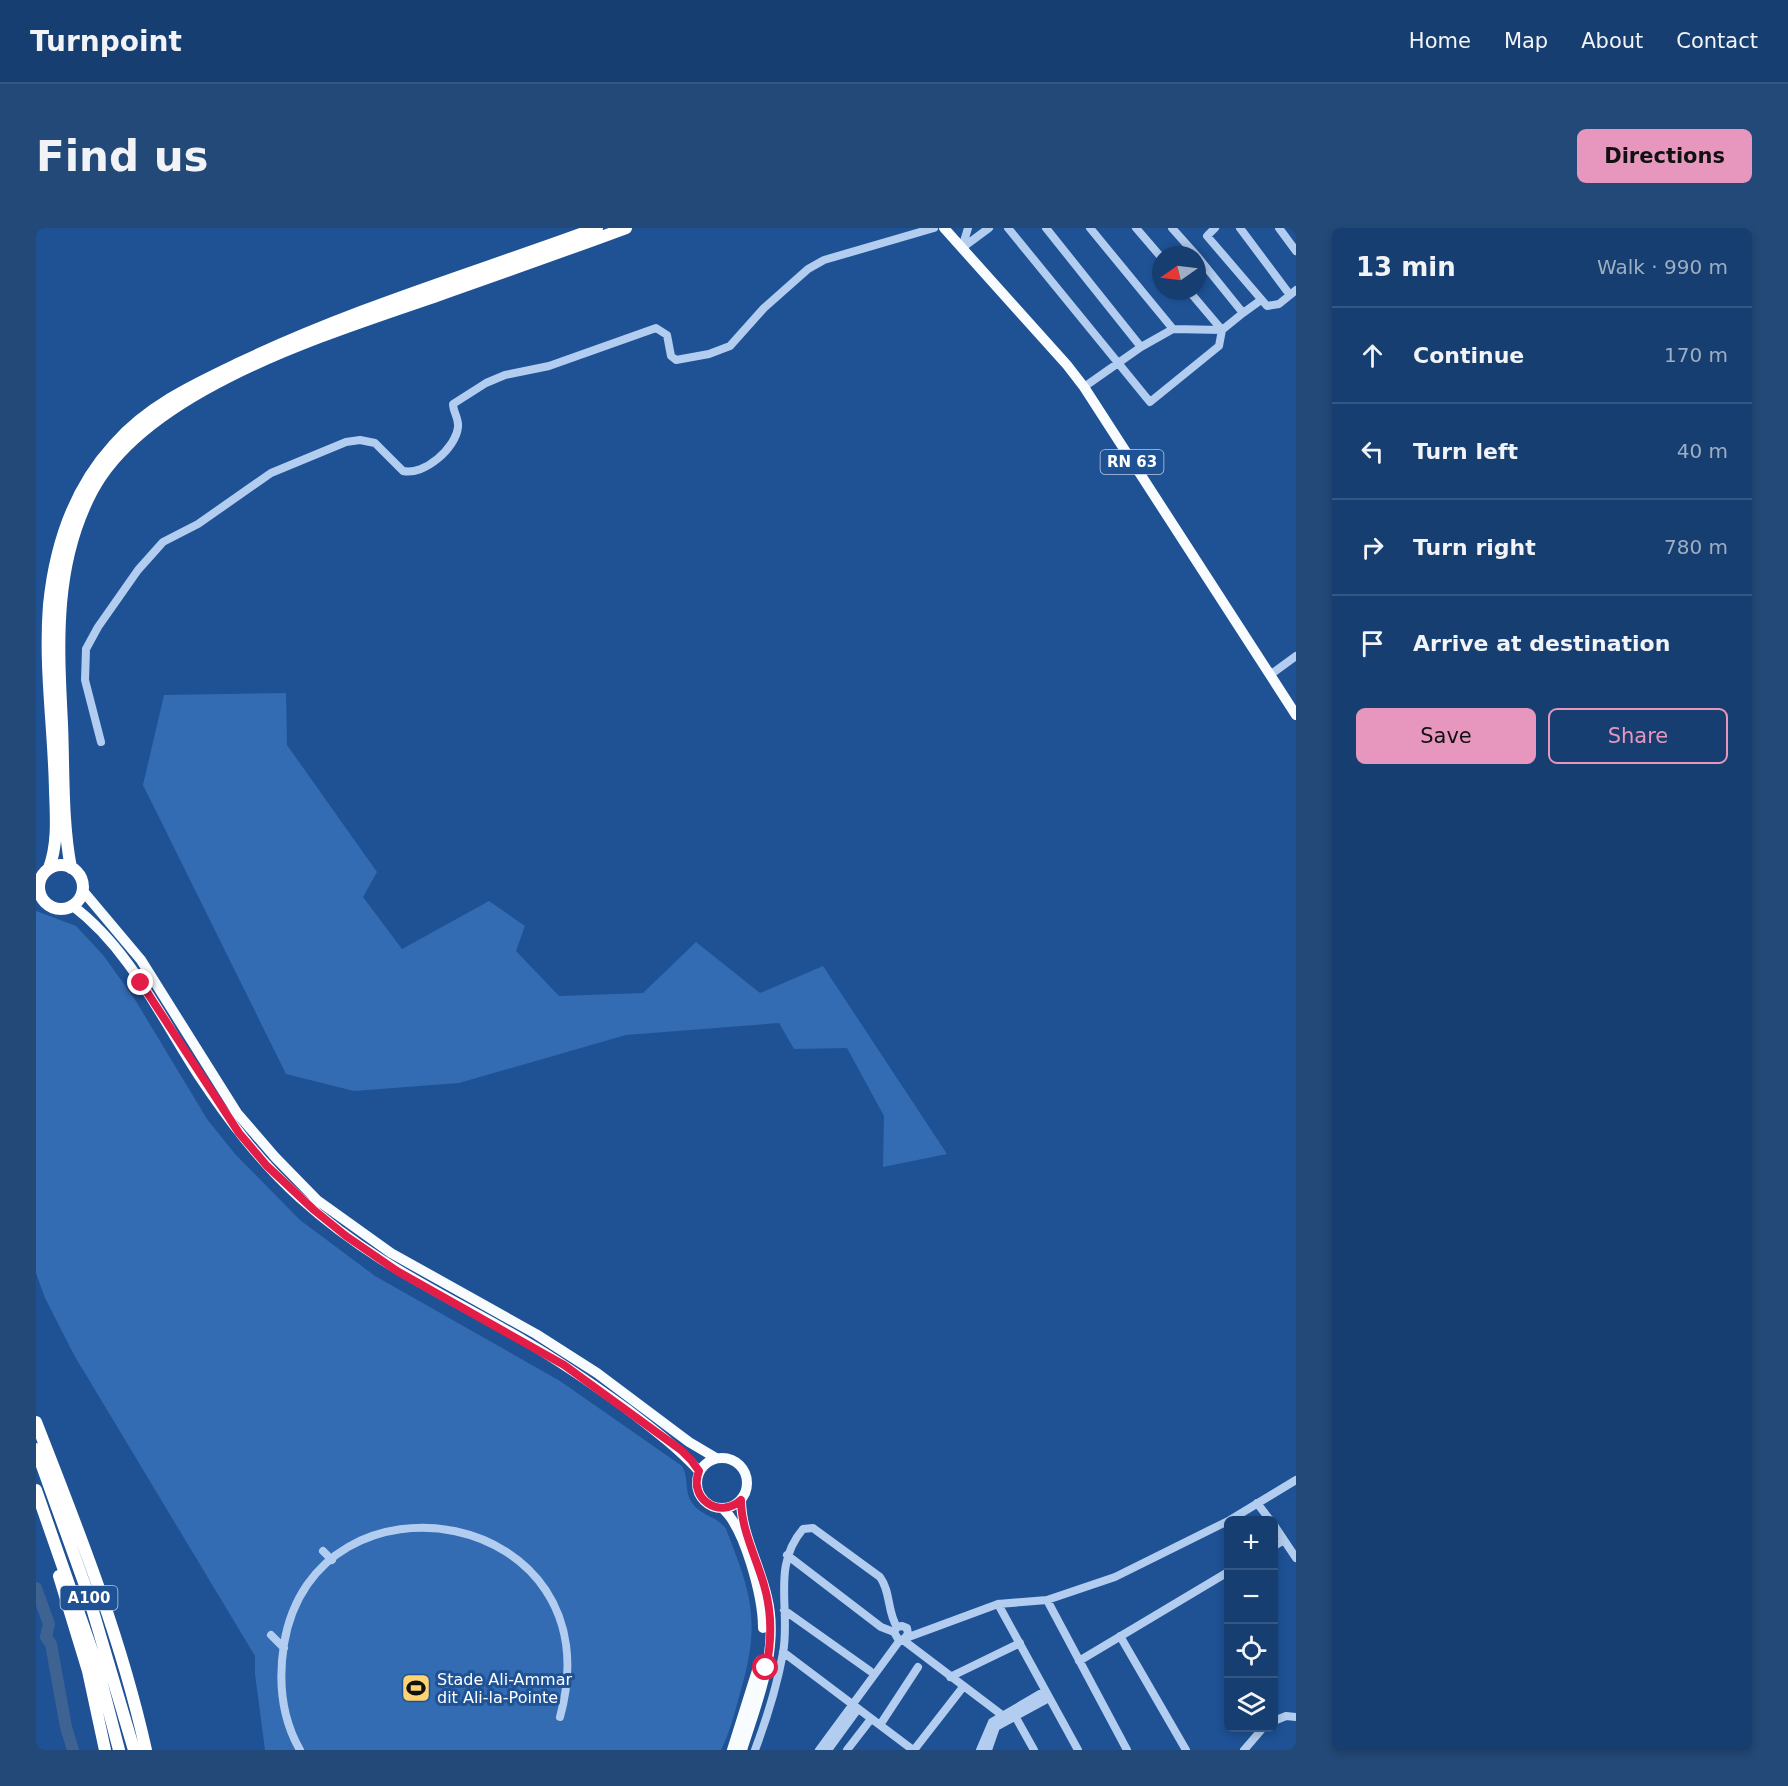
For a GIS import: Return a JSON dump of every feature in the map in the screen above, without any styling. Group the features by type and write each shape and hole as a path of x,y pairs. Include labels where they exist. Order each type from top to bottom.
{"highway":[{"path":"42,873 58,865 71,868 81,877 83,891 73,906 60,909 51,907 44,901 38,889 42,873 55,854 56,814 49,633 54,568 70,513 90,476 115,443 148,413 180,392 281,344 355,314 597,228"},
{"path":"71,868 65,809 59,671 61,593 66,560 79,518 94,488 112,461 158,418 230,377 334,332 626,228"},
{"path":"36,1422 108,1609 125,1661 146,1750"},
{"name":"A100","path":"36,1449 87,1591 134,1750"},
{"path":"37,1493 88,1671 105,1750"},
{"name":"A100","path":"37,1493 90,1643 119,1750"}],"main road":[{"name":"RN 63","path":"944,228 1084,387 1296,715"},
{"path":"83,891 141,960 237,1113 275,1157 317,1200 391,1253 536,1334 590,1368 628,1394 689,1442 716,1458"},
{"path":"73,906 95,924 123,958 239,1133 267,1166 314,1210 346,1236 397,1271 523,1340 584,1378 681,1450 699,1471"},
{"path":"741,1500 732,1506 722,1508 712,1506 700,1496 696,1486 699,1471 706,1462 716,1458 732,1459 743,1470 747,1485 741,1500 743,1523 768,1600 771,1624 766,1668 742,1750"},
{"path":"722,1508 737,1527 760,1598 763,1620 760,1661 732,1750"}],"street":[{"path":"101,742 83,670 90,639 155,550 173,536 210,516 247,488 287,466 353,440 375,443 403,471 421,468 443,453 453,440 458,427 453,404 486,383 513,372 558,363 656,328 667,335 671,356 675,360 720,351 739,338 758,314 808,269 824,260 934,228"},
{"path":"962,248 968,228"},
{"path":"962,248 989,228"},
{"path":"1008,228 1150,402 1220,346 1222,330 1197,300"},
{"path":"1046,228 1141,347"},
{"path":"1090,228 1173,329"},
{"path":"1136,228 1152,247"},
{"path":"1172,228 1189,246"},
{"path":"1201,228 1267,306 1279,304 1293,293 1240,228"},
{"path":"1207,236 1215,228"},
{"path":"1279,228 1296,251"},
{"path":"1206,266 1243,313"},
{"path":"1084,387 1141,347 1173,329 1222,330 1261,300"},
{"path":"1270,675 1296,656"},
{"path":"1237,1516 1296,1480"},
{"path":"1257,1503 1266,1516"},
{"path":"828,1750 870,1671 900,1634 923,1632 998,1604 1047,1600 1115,1577 1224,1523"},
{"path":"755,1750 775,1692 783,1652 783,1578 787,1556 803,1529 808,1527 818,1530 883,1581 892,1619 900,1634"},
{"path":"300,1750 288,1723 282,1701 280,1679 288,1626 298,1599 310,1582 332,1560 376,1535 418,1528 470,1534 509,1551 527,1565 541,1583 562,1626 567,1652 568,1678 561,1717"},
{"path":"1278,1531 1296,1558"},
{"path":"1278,1544 1284,1540"},
{"path":"323,1551 332,1560"},
{"path":"787,1556 881,1627 900,1634 950,1677 1002,1715"},
{"path":"1079,1661 1224,1574"},
{"path":"1047,1600 1127,1750"},
{"path":"998,1604 1078,1750"},
{"path":"784,1610 870,1671"},
{"path":"819,1750 900,1634"},
{"path":"271,1635 284,1648"},
{"path":"1120,1636 1186,1750"},
{"path":"950,1677 1020,1644"},
{"path":"783,1652 913,1750 963,1687"},
{"path":"880,1725 918,1667"},
{"path":"980,1750 1002,1715 1047,1694"},
{"path":"994,1725 1015,1716 1047,1694"},
{"path":"1015,1716 1034,1750"},
{"path":"1278,1719 1286,1716 1296,1717"},
{"path":"847,1750 872,1719"},
{"path":"988,1750 994,1725"},
{"path":"1244,1750 1260,1732"}],"shaded area":[{"path":"286,693 287,745 377,872 363,897 402,949 489,901 525,926 516,951 559,996 643,993 696,942 760,993 823,966 947,1154 883,1167 884,1116 847,1048 794,1049 779,1023 626,1035 459,1083 354,1091 286,1074 143,785 164,695"},
{"path":"36,911 76,926 103,955 134,998 207,1119 235,1154 300,1220 375,1276 560,1381 682,1466 692,1503 726,1529 742,1573 751,1610 752,1628 746,1669 732,1722 721,1750 265,1750 255,1674 255,1656 74,1355 45,1298 36,1273"}],"waterway":[{"path":"36,1588 49,1624 46,1637 51,1644 66,1727 73,1750"}],"place":[{"name":"Stade Ali-Ammar dit Ali-la-Pointe","path":"416,1688"}],"route":[{"path":"141,983 219,1106 239,1133 267,1166 314,1210 380,1260 415,1282 544,1352 624,1407 691,1460 699,1471 696,1486 707,1504 717,1508 728,1508 741,1500 743,1523 768,1600 771,1624 766,1668"}]}
